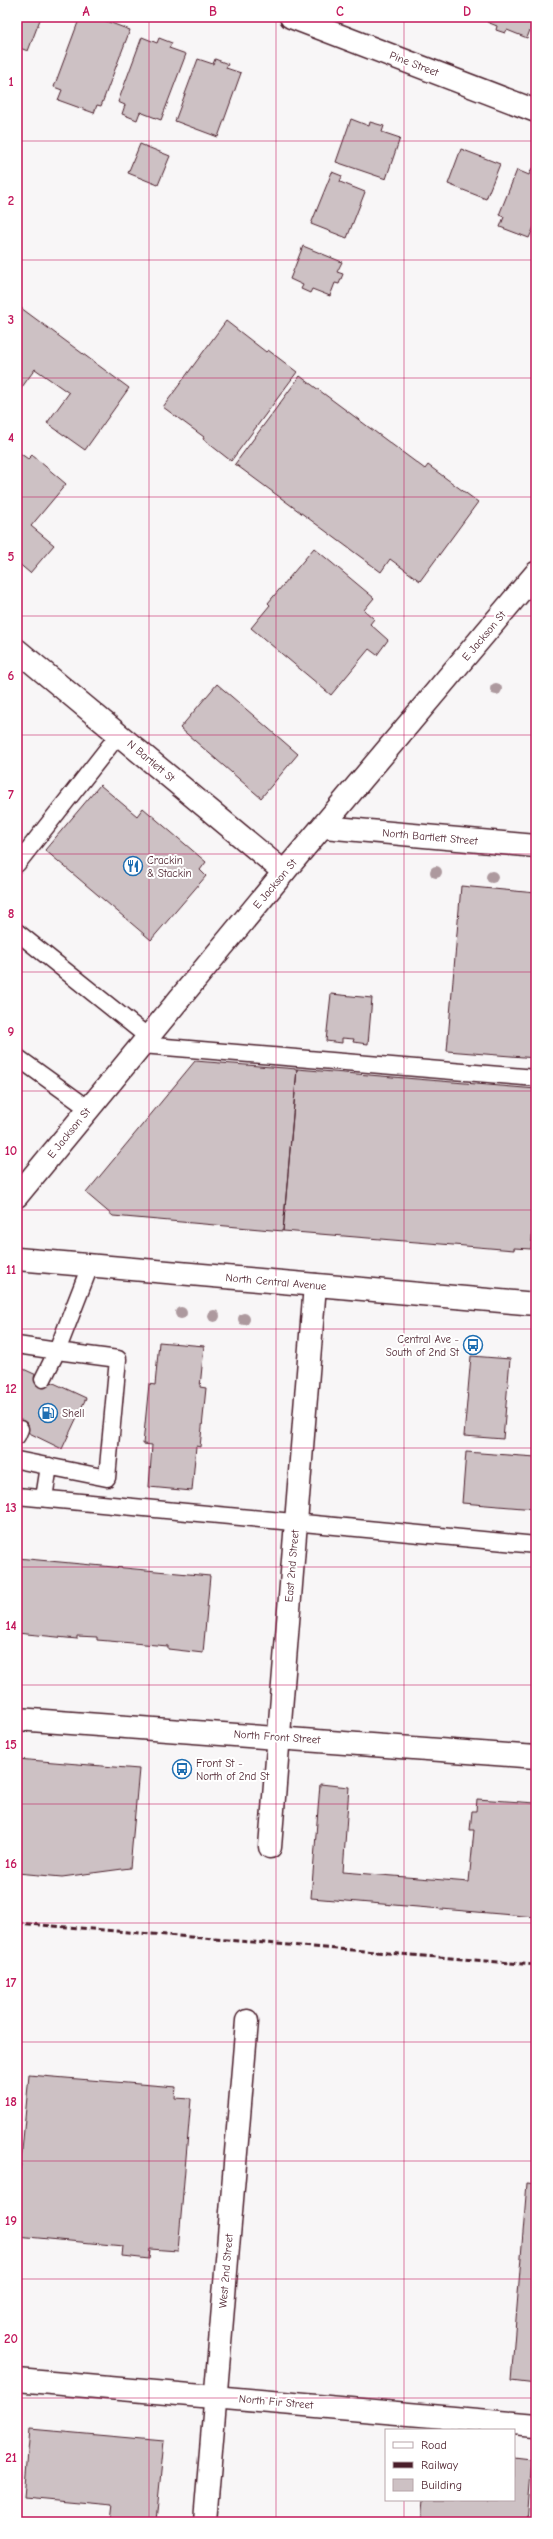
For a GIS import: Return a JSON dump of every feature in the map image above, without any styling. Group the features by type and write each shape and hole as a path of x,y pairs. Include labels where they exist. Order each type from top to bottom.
{"street":[{"name":"Pine Street","path":"292,17 536,111"},
{"name":"E Jackson St","path":"17,1196 284,872 324,827 536,573"},
{"name":"N Bartlett St","path":"17,650 284,872"},
{"name":"North Bartlett Street","path":"324,827 536,846"},
{"name":"North Central Avenue","path":"17,1259 536,1304"},
{"name":"East 2nd Street","path":"270,1847 315,1285"},
{"name":"North Front Street","path":"17,1719 536,1757"},
{"name":"West 2nd Street","path":"205,2522 247,2021"},
{"name":"North Fir Street","path":"17,2380 536,2425"}],"lane":[{"path":"17,864 119,734"},
{"path":"17,932 145,1041 536,1078"},
{"path":"17,1057 89,1109"},
{"path":"44,1379 57,1351 90,1266"},
{"path":"17,1345 118,1359 107,1478 17,1460"},
{"path":"44,1498 49,1466"},
{"path":"17,1496 296,1524 536,1545"}],"building":[{"path":"17,17 41,17 28,51 17,47"},
{"path":"80,17 95,17 130,30 101,106 97,105 94,113 58,100 62,90 54,87"},
{"path":"489,17 535,17 527,38 507,30 505,33 496,30 497,26 487,22"},
{"path":"142,37 157,43 159,38 172,43 169,48 186,54 161,120 140,112 137,120 122,114 125,105 118,102"},
{"path":"198,59 213,64 215,59 228,64 226,68 241,73 218,137 175,121"},
{"path":"351,119 369,126 370,122 384,126 382,132 400,138 386,179 336,162"},
{"path":"140,144 170,156 158,185 128,173"},
{"path":"461,149 500,164 486,199 448,184"},
{"path":"532,168 536,170 536,228 534,227 529,238 500,227 504,217 499,215 517,170 529,175"},
{"path":"332,172 342,176 340,182 365,192 347,238 311,224"},
{"path":"303,246 342,262 337,272 343,274 339,284 335,283 330,296 312,289 310,293 301,289 303,285 290,279"},
{"path":"17,305 129,388 85,450 47,423 69,393 35,369 17,394"},
{"path":"226,321 266,352 268,350 297,372 231,461 203,439 204,437 163,407"},
{"path":"300,376 425,469 428,465 478,502 420,581 390,559 381,572 235,464"},
{"path":"17,451 28,459 32,455 66,484 31,526 54,545 30,573 17,562"},
{"path":"314,548 374,598 364,610 374,619 370,624 388,640 377,655 369,649 331,695 251,628 270,605 268,603"},
{"path":"217,684 298,754 261,798 180,728"},
{"name":"Crackin & Stackin","path":"100,785 137,816 143,808 206,862 200,870 206,876 151,940 45,850"},
{"path":"461,886 536,893 536,1058 447,1051"},
{"path":"331,994 372,998 368,1044 353,1042 354,1039 342,1038 342,1043 326,1041"},
{"path":"195,1061 297,1069 283,1231 113,1216 86,1193"},
{"path":"297,1069 536,1089 536,1191 531,1249 514,1248 514,1250 283,1231"},
{"path":"159,1342 204,1346 200,1387 206,1388 200,1447 196,1446 192,1491 149,1487 152,1445 143,1444 149,1384 155,1385"},
{"path":"471,1356 510,1359 503,1439 464,1436"},
{"name":"Shell","path":"17,1366 86,1398 62,1449 17,1427"},
{"path":"466,1452 536,1457 536,1521 533,1521 535,1509 462,1503"},
{"path":"17,1558 210,1576 203,1653 168,1649 168,1646 97,1640 97,1637 77,1636 77,1639 17,1633"},
{"path":"17,1759 139,1769 130,1868 62,1877 17,1873"},
{"path":"320,1784 349,1787 343,1872 469,1882 474,1830 470,1830 472,1811 476,1811 477,1799 536,1803 536,1917 311,1898"},
{"path":"29,2075 176,2087 175,2098 191,2099 178,2251 150,2249 149,2259 122,2256 123,2246 17,2236 17,2205"},
{"path":"527,2183 536,2184 536,2384 511,2381"},
{"path":"30,2429 164,2441 156,2522 110,2522 112,2505 24,2497"},
{"path":"515,2457 531,2459 526,2522 421,2522 423,2501 515,2501"}],"railway":[{"path":"17,1923 536,1965"}],"place":[{"name":"Crackin & Stackin","path":"133,866"},
{"name":"Central Ave - South of 2nd St","path":"473,1345"},
{"name":"Shell","path":"48,1413"},
{"name":"Front St - North of 2nd St","path":"182,1769"}]}
